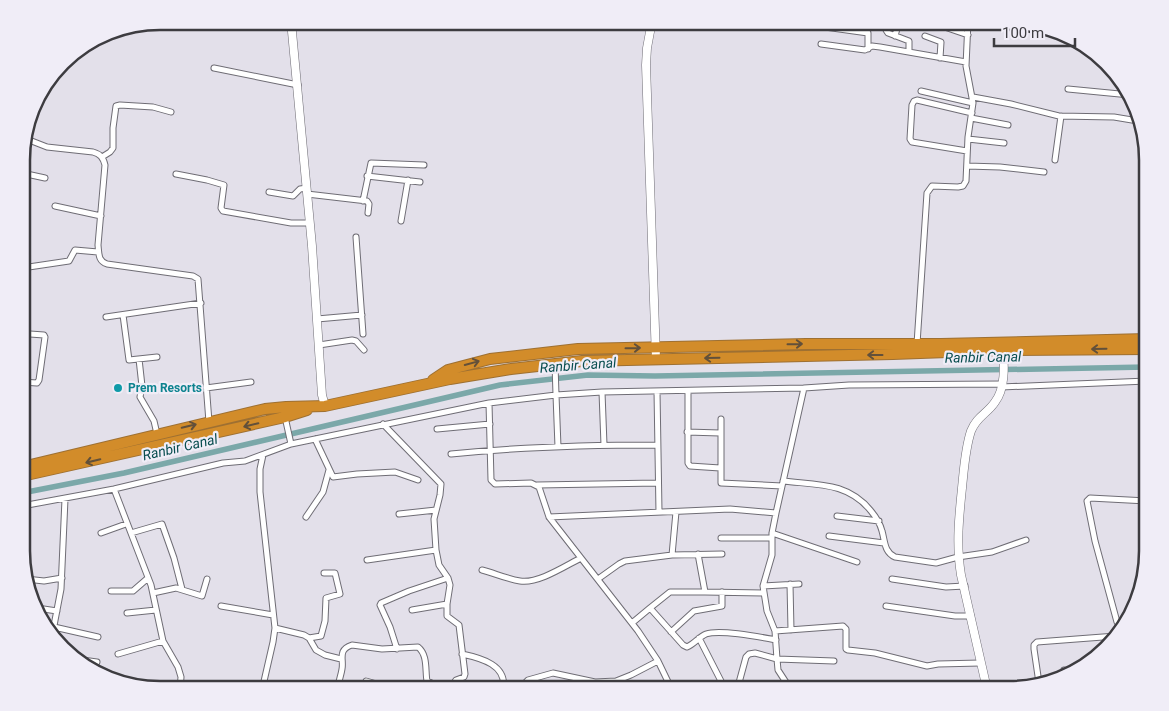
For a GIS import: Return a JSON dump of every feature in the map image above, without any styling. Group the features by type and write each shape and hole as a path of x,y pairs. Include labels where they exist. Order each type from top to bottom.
{"highway":[{"path":"30,474 285,417 320,406 424,383 608,360 893,354 1139,339"},
{"path":"424,383 448,370 490,358 578,349 806,344 941,344 1139,349"},
{"path":"30,465 277,407 320,406"}],"street":[{"path":"292,30 298,85 306,223 317,319 320,406"},
{"path":"650,30 646,65 656,359"},
{"path":"846,30 868,33 868,49"},
{"path":"886,30 909,42 909,51"},
{"path":"895,36 897,30"},
{"path":"953,30 968,35"},
{"path":"917,344 927,193 932,186 958,187 963,186 966,181 968,139 973,100 966,62 968,30"},
{"path":"925,36 942,43 940,58"},
{"path":"821,44 862,49 868,49 872,46 966,62"},
{"path":"214,68 298,85"},
{"path":"1068,89 1121,94"},
{"path":"921,91 1011,104 1061,116 1114,117 1132,120"},
{"path":"967,151 912,142 910,138 912,105 914,101 917,100 1008,125"},
{"path":"102,157 113,148 116,106 149,106 171,112"},
{"path":"1055,160 1061,116"},
{"path":"968,139 1004,143"},
{"path":"32,141 47,147 93,152 102,157 105,165 98,252 100,260 108,264 197,277 200,281 209,422"},
{"path":"363,201 372,162 424,165"},
{"path":"967,166 1000,167 1044,172"},
{"path":"176,174 224,185 221,208 223,211 266,220 306,223"},
{"path":"30,175 45,178"},
{"path":"368,176 420,182"},
{"path":"401,221 408,180"},
{"path":"269,192 293,196 304,190 363,201 369,203 368,213"},
{"path":"55,206 101,216"},
{"path":"356,237 363,334"},
{"path":"30,267 69,261 75,250 98,252"},
{"path":"106,317 201,303"},
{"path":"123,315 128,359 157,357"},
{"path":"317,319 362,315"},
{"path":"30,334 44,335 45,337 39,380 37,383 30,383"},
{"path":"319,346 352,340 364,350"},
{"path":"985,681 958,557 958,531 964,464 970,434 976,421 995,403 1002,386 1003,346"},
{"path":"139,359 142,386 140,397 154,421 157,434"},
{"path":"555,368 558,447"},
{"path":"206,388 251,382"},
{"path":"30,505 114,490 223,463 245,461 263,455 290,441 315,440 383,424 489,403 556,395 848,385 1002,386 1139,382"},
{"path":"785,681 778,670 775,631 767,611 763,586 771,559 776,513 804,388"},
{"path":"688,390 687,432 689,465 720,468"},
{"path":"602,392 604,445"},
{"path":"657,392 659,512"},
{"path":"489,403 489,450 491,480 494,483 525,482 536,485 658,484"},
{"path":"285,417 290,441"},
{"path":"721,419 720,468 721,482 723,484 783,483 828,486 846,490 863,502 879,521 884,543 890,554 895,557 936,563 958,557 992,552 1026,540"},
{"path":"383,424 438,480 441,488 436,510 436,550 439,565 448,578 451,588 447,604 448,616 459,625 465,675 464,678 455,681"},
{"path":"437,429 490,424"},
{"path":"687,432 720,433"},
{"path":"315,440 329,470 335,478 357,474 395,472 418,480"},
{"path":"451,454 489,450 604,445 657,445"},
{"path":"263,455 260,469 260,492 275,628 264,681"},
{"path":"306,517 323,492 329,470"},
{"path":"536,485 540,490 549,517 632,623 658,661 668,681"},
{"path":"114,490 153,593 163,640 180,672 182,681"},
{"path":"1118,622 1095,540 1087,501 1090,498 1139,501"},
{"path":"54,626 62,578 65,499"},
{"path":"549,517 740,509 776,513"},
{"path":"399,514 436,510"},
{"path":"672,555 676,512"},
{"path":"837,516 879,521"},
{"path":"101,533 126,524"},
{"path":"130,533 163,525 182,589"},
{"path":"721,538 772,536 857,562"},
{"path":"829,536 884,543"},
{"path":"367,560 436,550"},
{"path":"698,554 705,592"},
{"path":"598,579 625,561 672,555 722,554"},
{"path":"482,570 521,581 532,580 558,570 581,558"},
{"path":"308,638 321,636 325,621 326,598 340,594 335,573 324,574"},
{"path":"34,580 44,581 62,578"},
{"path":"111,591 133,591 148,578"},
{"path":"397,648 380,605 381,603 448,578"},
{"path":"153,593 176,588 203,595 208,579"},
{"path":"892,580 946,587 965,586"},
{"path":"790,584 792,630"},
{"path":"763,586 799,584"},
{"path":"632,623 670,592 763,593"},
{"path":"671,632 694,611 722,606 722,592"},
{"path":"412,610 447,604"},
{"path":"221,606 274,615"},
{"path":"886,606 955,616 971,616"},
{"path":"650,608 685,647 708,634 723,633 776,640"},
{"path":"44,609 57,611"},
{"path":"127,613 156,610"},
{"path":"775,631 843,626 846,629 846,649 848,650 875,652 927,666 980,663"},
{"path":"55,627 98,637"},
{"path":"275,628 300,634 308,638 316,650 331,657 341,659"},
{"path":"1037,677 1034,649 1034,645 1037,642 1106,637"},
{"path":"699,638 721,681"},
{"path":"118,654 163,640"},
{"path":"340,681 343,668 341,659 345,649 349,646 418,647 421,649 426,664 426,681"},
{"path":"739,681 746,657 749,654 755,653 777,659 834,661"},
{"path":"462,654 483,660 496,667 502,674 504,681"},
{"path":"91,661 97,662"},
{"path":"616,681 631,676 658,661"},
{"path":"527,681 553,673 590,681"}],"waterway":[{"name":"Ranbir Canal","path":"30,491 124,473 500,385 588,375 655,376 1139,367"}],"place":[{"name":"Prem Resorts","path":"118,388"}]}
